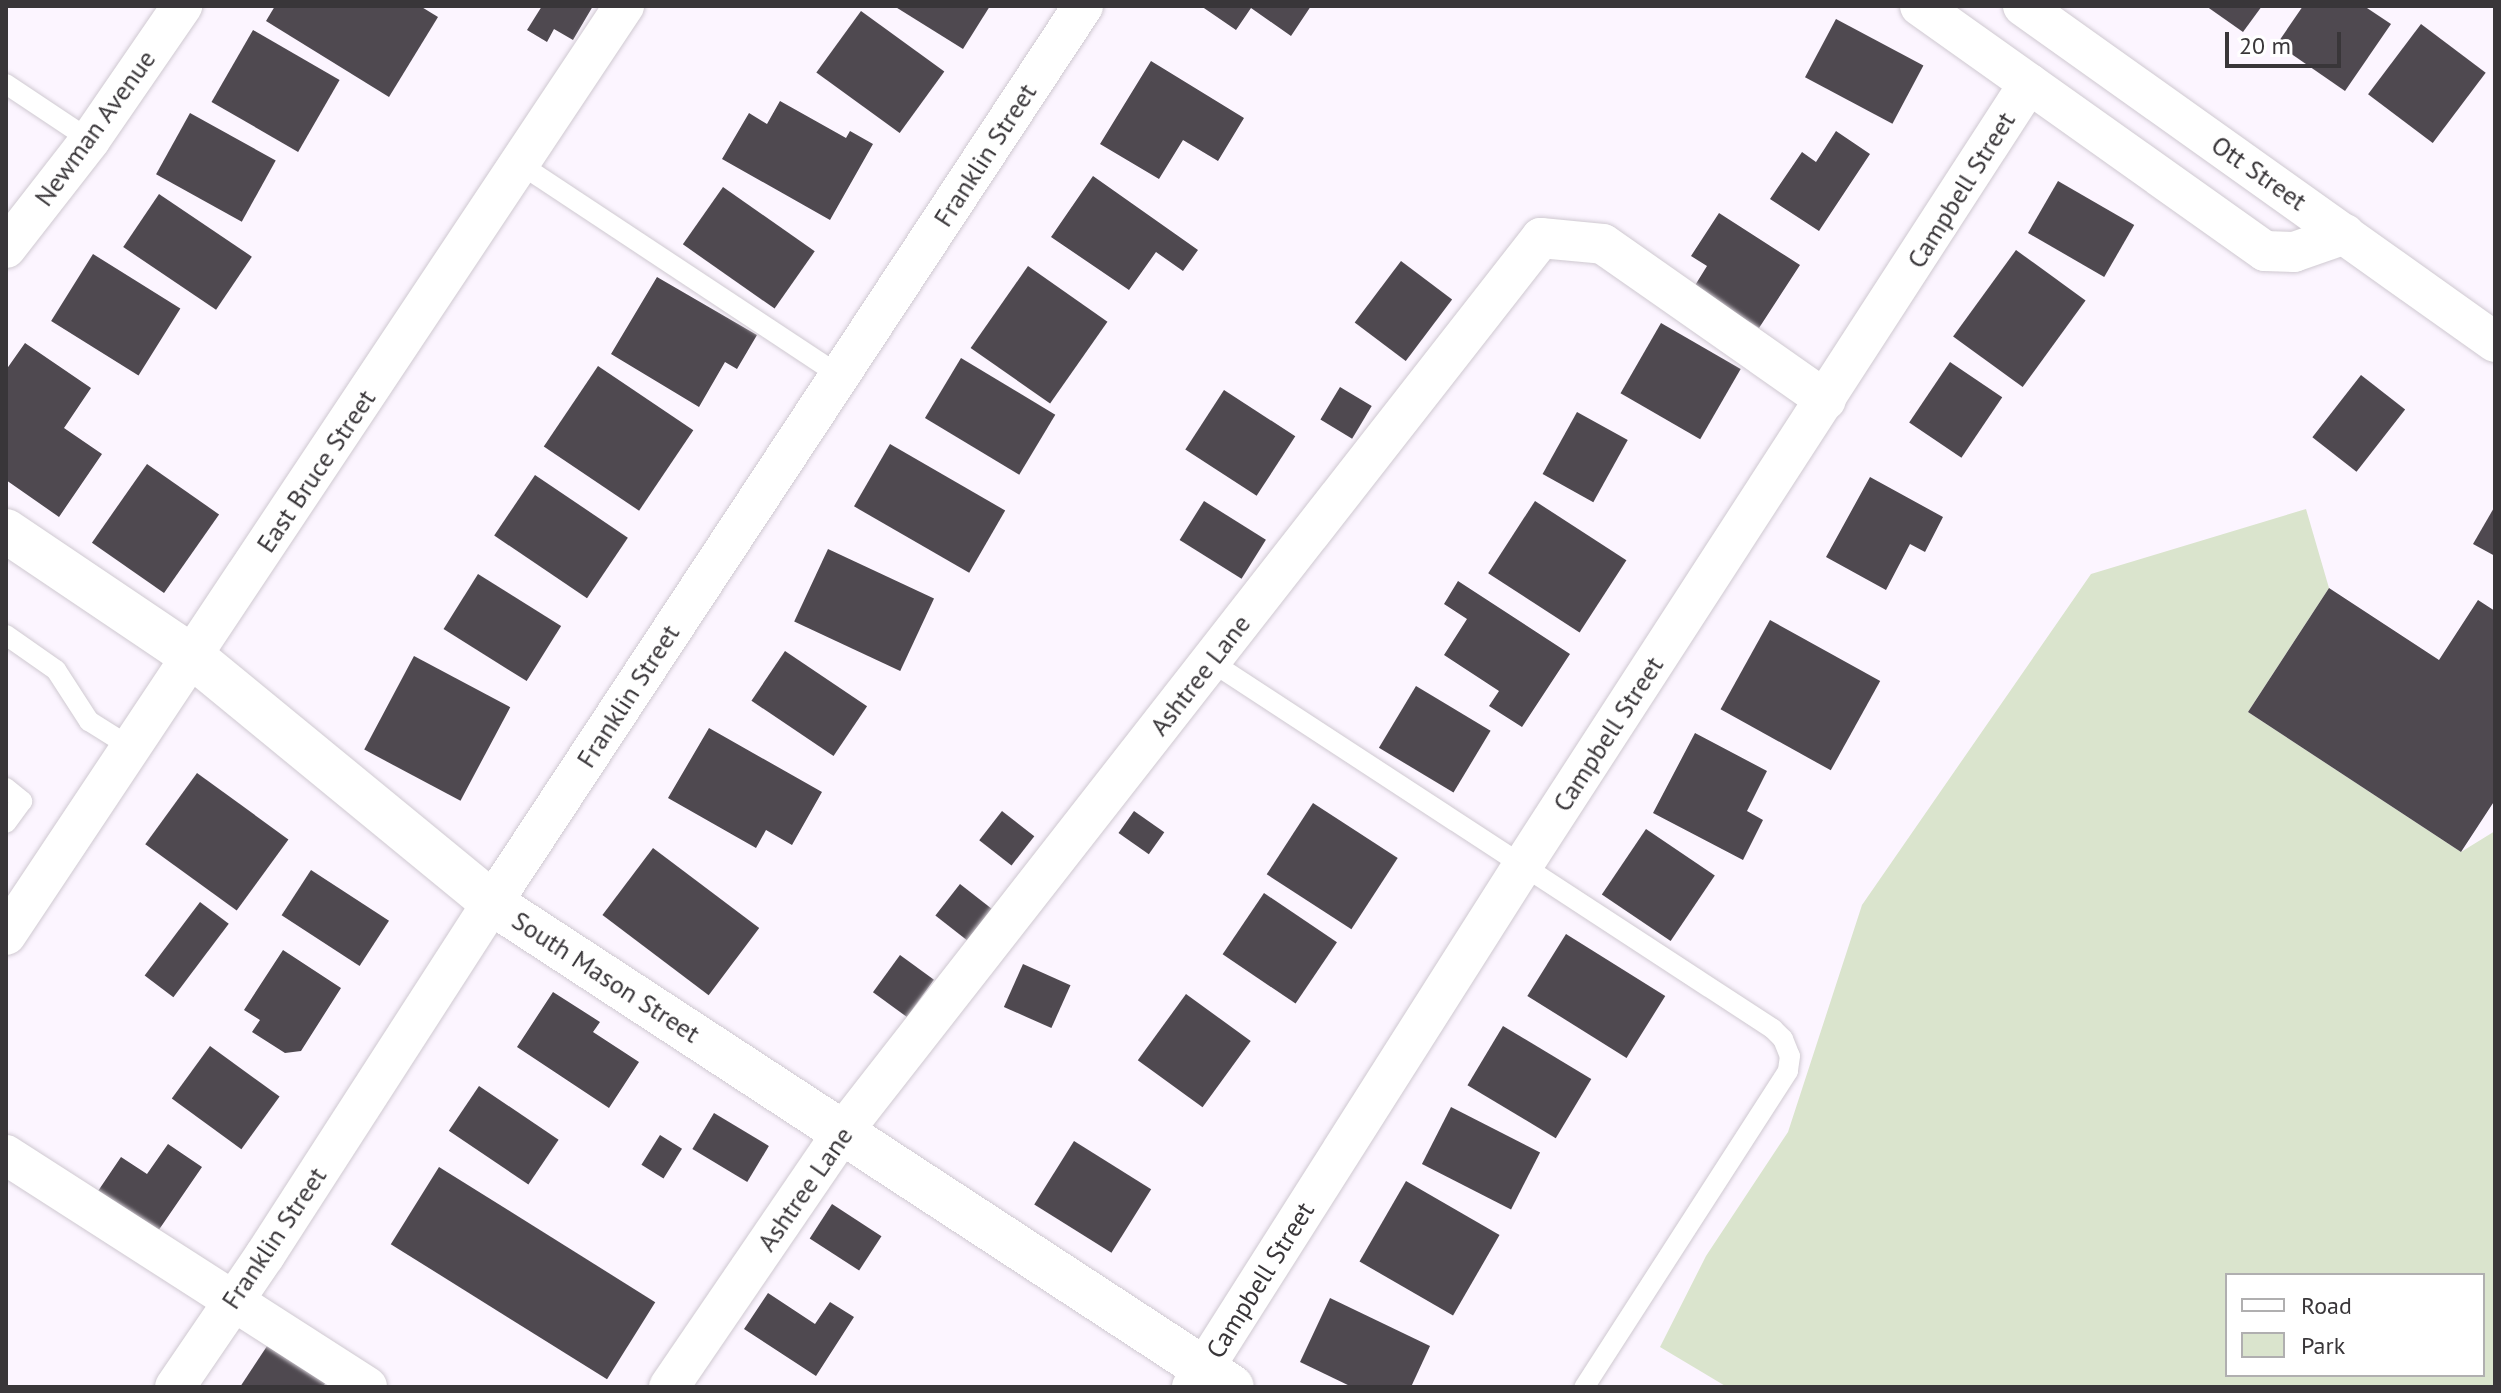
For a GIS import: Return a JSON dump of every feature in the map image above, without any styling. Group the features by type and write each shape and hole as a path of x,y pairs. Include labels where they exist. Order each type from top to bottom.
{"main road":[{"name":"South Mason Street","path":"6,531 193,657 492,903 844,1130 1210,1381"}],"street":[{"name":"Newman Avenue","path":"6,248 90,140 182,6"},
{"name":"East Bruce Street","path":"13,910 132,748 624,6"},
{"name":"Franklin Street","path":"175,1387 1083,6"},
{"name":"Campbell Street","path":"1920,6 2265,251 2294,252 2345,234"},
{"name":"Ott Street","path":"2023,6 2495,342"},
{"name":"Campbell Street","path":"1210,1381 1523,865 2029,83"},
{"name":"Ashtree Lane","path":"669,1387 844,1130 1541,238 1603,244 1826,400"},
{"path":"6,1155 367,1387"}],"lane":[{"path":"6,84 90,140"},
{"path":"520,164 839,375"},
{"path":"6,635 56,670 89,721 132,748"},
{"path":"1210,661 1773,1029 1783,1039 1790,1056 1788,1071 1584,1387"},
{"path":"6,788 22,801 6,823"}],"green space":[{"path":"2306,509 2329,588 2248,712 2461,852 2495,831 2495,1387 1727,1387 1660,1347 1706,1256 1788,1132 1862,905 2091,574"}],"building":[{"path":"275,6 420,6 438,17 389,97 266,21"},
{"path":"542,6 593,6 573,40 554,29 547,42 527,30"},
{"path":"894,6 990,6 963,49"},
{"path":"1201,6 1311,6 1291,36 1251,8 1236,30"},
{"path":"2206,6 2262,6 2243,32"},
{"path":"2303,6 2364,6 2391,24 2345,91 2277,44"},
{"path":"861,11 944,72 900,133 816,72"},
{"path":"1836,19 1923,65 1892,124 1805,77"},
{"path":"2421,24 2486,73 2433,143 2368,94"},
{"path":"253,30 340,80 298,152 212,102"},
{"path":"1151,61 1244,118 1218,161 1183,140 1159,179 1100,144"},
{"path":"780,101 846,138 850,131 873,144 830,220 722,159 749,113 767,124"},
{"path":"190,113 276,161 242,222 156,174"},
{"path":"1836,131 1870,154 1819,231 1770,199 1802,152 1816,162"},
{"path":"1093,176 1198,250 1183,271 1156,252 1129,290 1051,237"},
{"path":"2058,181 2134,225 2104,277 2028,233"},
{"path":"723,187 815,251 775,309 683,244"},
{"path":"159,194 252,257 216,310 123,247"},
{"path":"1719,213 1800,265 1759,328 1694,287 1707,266 1691,256"},
{"path":"2016,250 2086,301 2023,387 1953,337"},
{"path":"93,254 180,309 138,376 51,321"},
{"path":"1401,261 1452,300 1406,361 1355,322"},
{"path":"1028,266 1107,322 1050,404 971,348"},
{"path":"657,277 757,335 737,369 725,362 699,407 611,354"},
{"path":"1661,323 1741,369 1700,439 1620,393"},
{"path":"25,343 91,388 64,428 102,454 59,517 6,480 6,370"},
{"path":"961,358 1055,415 1019,475 925,418"},
{"path":"1950,362 2002,397 1961,458 1909,423"},
{"path":"598,366 693,430 639,511 544,446"},
{"path":"2361,375 2405,409 2356,472 2312,437"},
{"path":"1340,387 1372,406 1352,439 1320,420"},
{"path":"1224,390 1295,436 1257,496 1185,450"},
{"path":"1577,412 1628,440 1593,502 1543,474"},
{"path":"890,444 1005,511 969,573 854,506"},
{"path":"147,464 219,514 164,593 92,543"},
{"path":"535,475 628,538 587,598 494,536"},
{"path":"1870,477 1943,517 1925,552 1910,544 1886,590 1826,557"},
{"path":"1204,501 1266,540 1242,579 1180,540"},
{"path":"1535,501 1626,560 1580,632 1488,573"},
{"path":"2495,506 2495,556 2473,544"},
{"path":"828,549 934,598 900,671 794,622"},
{"path":"478,574 561,626 527,681 444,629"},
{"path":"1458,581 1570,654 1522,727 1489,706 1499,691 1444,655 1467,619 1444,604"},
{"path":"2329,588 2439,660 2478,600 2495,611 2495,800 2461,852 2248,712"},
{"path":"1770,620 1880,681 1831,770 1721,709"},
{"path":"785,651 867,706 834,756 751,701"},
{"path":"414,656 510,707 460,801 364,750"},
{"path":"1416,686 1491,731 1453,793 1379,748"},
{"path":"709,728 822,792 792,845 766,830 756,848 668,798"},
{"path":"1695,733 1767,771 1747,811 1763,820 1743,860 1653,813"},
{"path":"197,773 288,839 237,911 145,844"},
{"path":"1313,803 1398,858 1351,929 1267,874"},
{"path":"1002,811 1034,836 1012,865 979,840"},
{"path":"1134,811 1164,832 1149,854 1119,833"},
{"path":"1646,829 1715,875 1671,941 1602,894"},
{"path":"653,848 759,928 709,995 602,915"},
{"path":"311,870 389,921 360,966 282,915"},
{"path":"960,884 994,910 969,942 935,916"},
{"path":"1264,893 1337,942 1296,1004 1223,954"},
{"path":"200,902 229,924 173,997 145,975"},
{"path":"1566,934 1665,996 1627,1058 1527,996"},
{"path":"283,950 341,988 301,1051 285,1053 252,1032 260,1020 244,1010"},
{"path":"900,955 934,980 907,1017 873,992"},
{"path":"1023,964 1071,985 1051,1028 1004,1007"},
{"path":"553,992 600,1022 593,1032 639,1062 609,1108 517,1047"},
{"path":"1186,994 1251,1041 1203,1107 1138,1060"},
{"path":"1503,1026 1591,1079 1556,1138 1467,1085"},
{"path":"210,1046 280,1097 241,1149 172,1099"},
{"path":"479,1086 559,1140 528,1184 449,1131"},
{"path":"1451,1107 1540,1152 1511,1209 1422,1164"},
{"path":"714,1113 769,1146 747,1182 692,1149"},
{"path":"660,1135 682,1149 664,1178 641,1165"},
{"path":"1074,1141 1151,1189 1111,1253 1034,1205"},
{"path":"168,1144 202,1167 156,1234 96,1194 121,1157 147,1174"},
{"path":"439,1167 655,1302 607,1379 391,1244"},
{"path":"1406,1181 1500,1235 1453,1316 1360,1262"},
{"path":"832,1204 881,1236 859,1271 810,1238"},
{"path":"768,1293 815,1324 830,1302 854,1317 816,1376 744,1329"},
{"path":"1330,1298 1430,1346 1411,1387 1352,1387 1300,1362"},
{"path":"275,1334 332,1372 323,1387 240,1387"}]}
